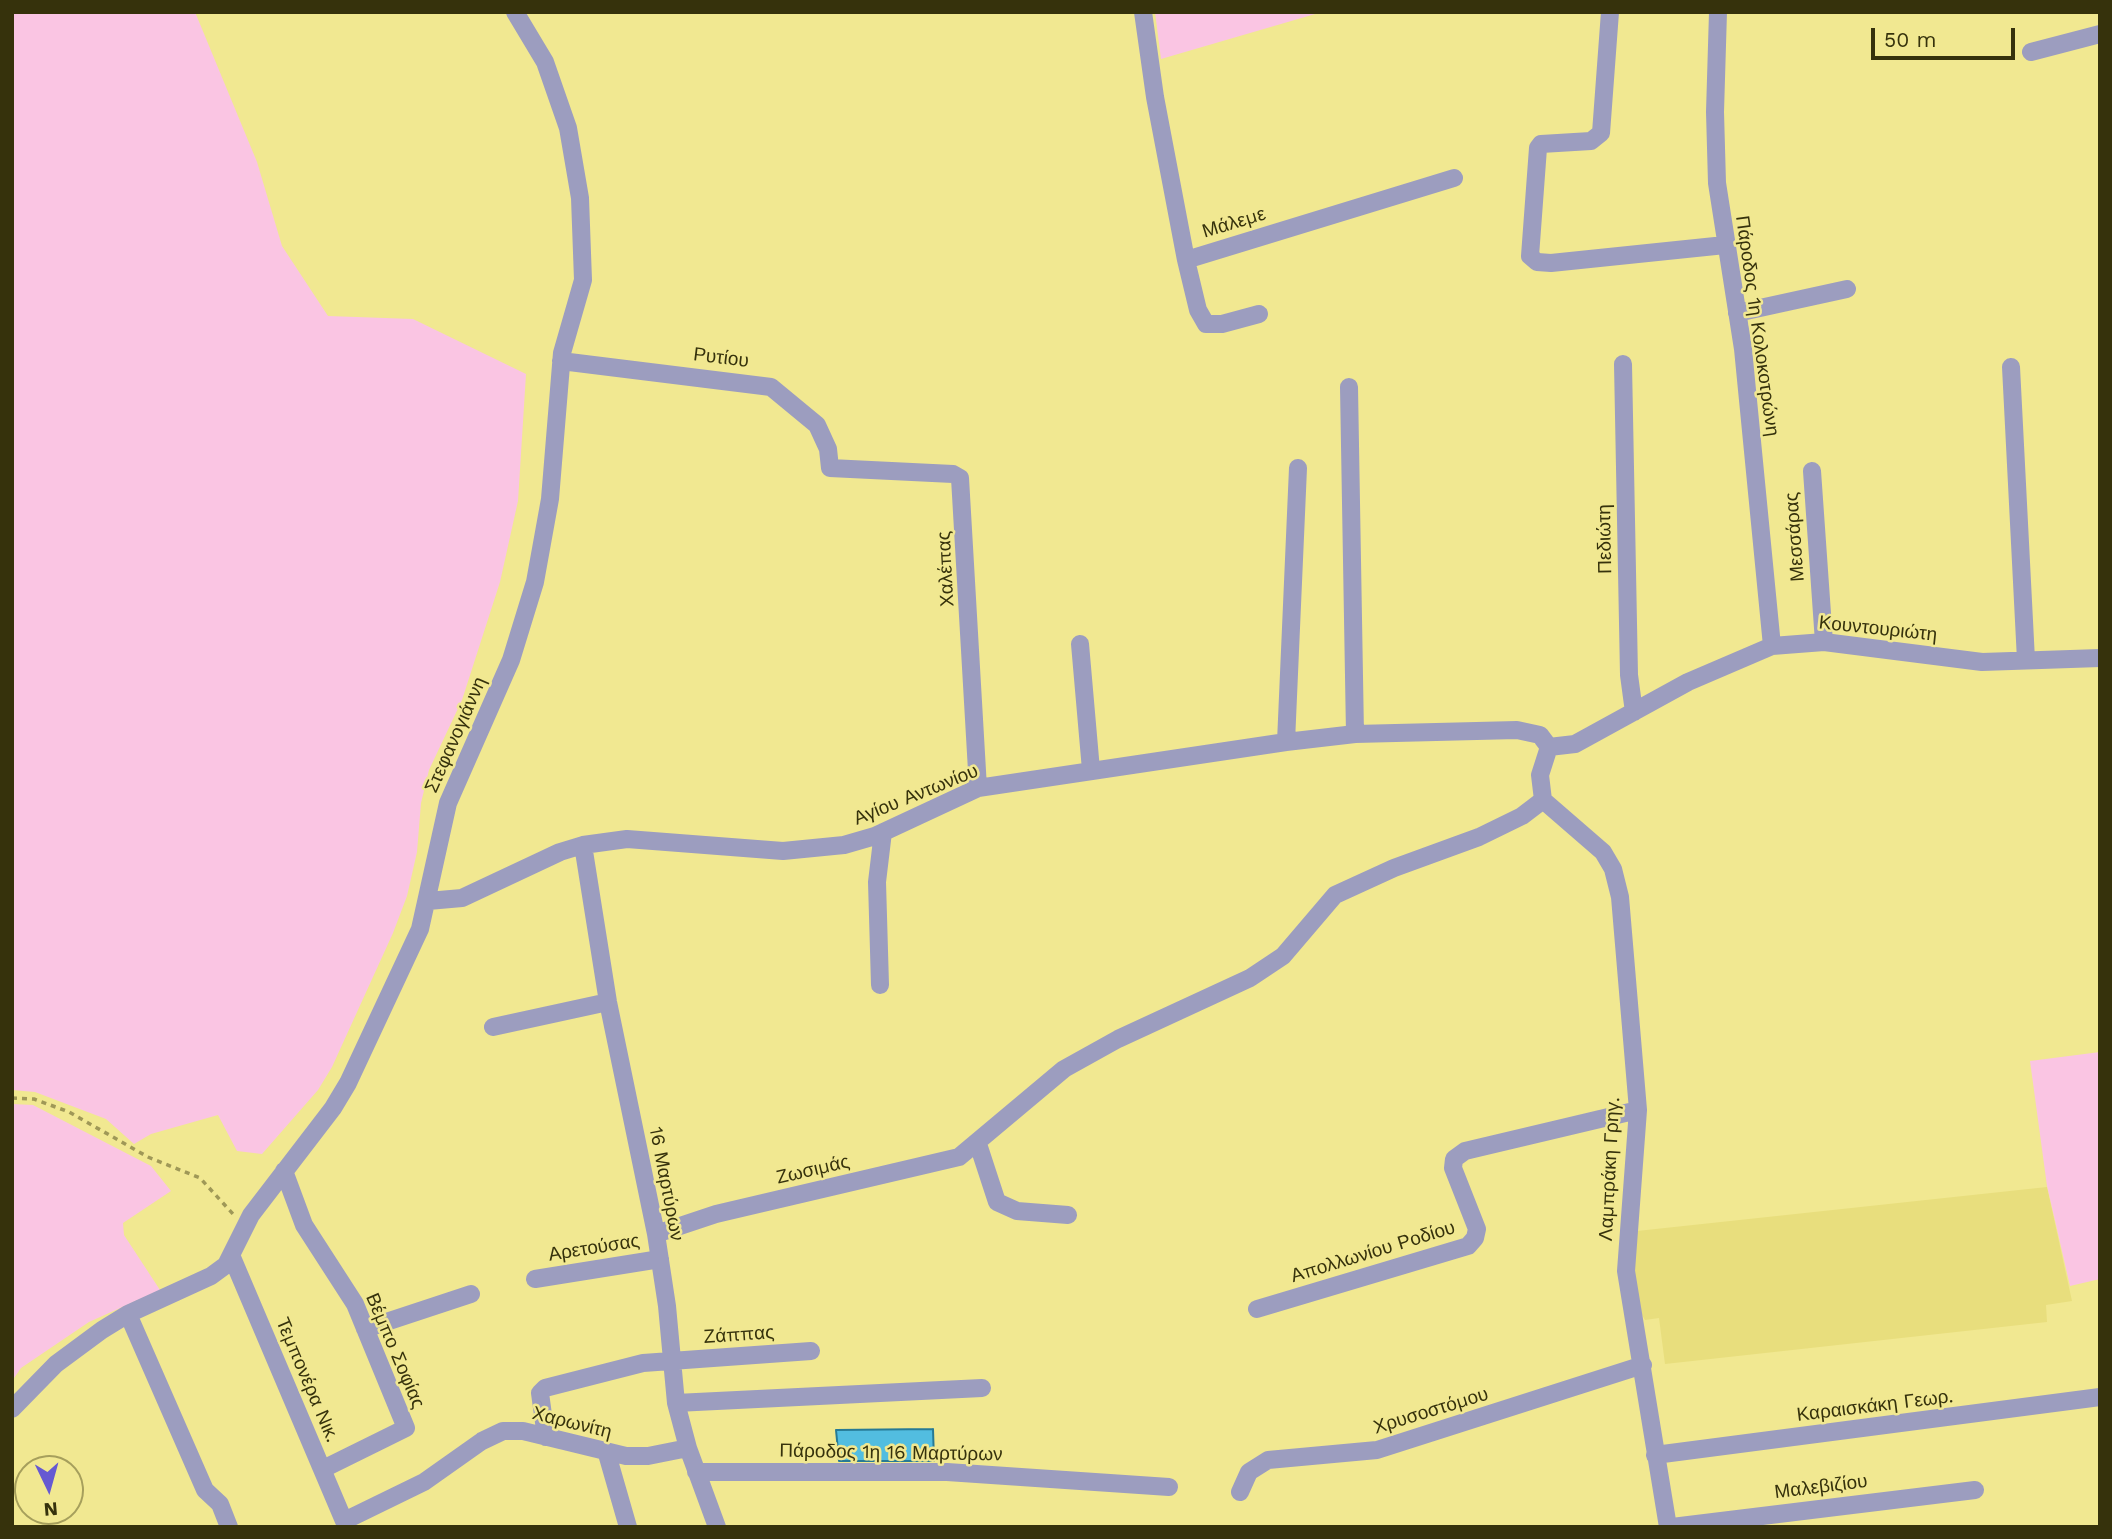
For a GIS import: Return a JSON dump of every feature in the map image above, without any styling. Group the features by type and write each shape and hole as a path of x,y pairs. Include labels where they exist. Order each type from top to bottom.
{"street":[{"name":"Στεφανογιάννη","path":"12,1409 56,1364 128,1314 218,1273 231,1255 244,1226 333,1108 348,1083 415,941 428,901 448,803 511,660 536,582 550,499 561,361 583,280 578,175 568,128 545,62 515,12"},
{"name":"Μάλεμε","path":"1143,12 1155,97 1186,260 1454,178"},
{"path":"1610,12 1601,133 1591,141 1541,144 1538,148 1530,252 1537,262 1725,245"},
{"name":"Πάροδος 1η Κολοκοτρώνη","path":"1718,12 1715,151 1725,245 1737,313 1772,646"},
{"path":"2031,52 2100,34"},
{"path":"1186,260 1198,310 1206,324 1222,324 1259,314"},
{"path":"1737,313 1847,289"},
{"name":"Ρυτίου","path":"561,361 771,387 817,425 828,449 830,468"},
{"name":"Πεδιώτη","path":"1623,364 1629,675 1634,712"},
{"path":"2011,367 2026,660"},
{"path":"1349,387 1355,734"},
{"name":"Χαλέπας","path":"830,468 953,474 960,478 963,486 978,788"},
{"path":"1286,742 1298,468"},
{"name":"Μεσσάρας","path":"1812,471 1824,642"},
{"name":"Κουντουριώτη","path":"1549,747 1575,744 1688,682 1772,646 1824,642 1962,660 2100,658"},
{"path":"1080,644 1091,770"},
{"name":"Αγίου Αντωνίου","path":"428,901 462,898 560,852 583,845 641,839 796,851 844,845 883,832 978,788 1286,742 1355,734 1517,730 1540,735 1549,747"},
{"path":"1543,800 1540,775 1549,747"},
{"name":"Λαμπράκη Γρηγ.","path":"1543,800 1603,852 1614,873 1626,943 1637,1110 1626,1271 1643,1365 1655,1455 1670,1527"},
{"name":"Ζωσιμάς","path":"656,1234 716,1214 947,1162 978,1144 1032,1094 1064,1069 1118,1039 1250,978 1283,956 1322,907 1344,890 1479,837 1522,817 1543,800"},
{"path":"880,985 877,882 883,832"},
{"name":"16 Μαρτύρων","path":"583,845 608,1002 656,1234 667,1306 676,1403 688,1448 717,1527"},
{"path":"493,1027 608,1002"},
{"name":"Απολλωνίου Ροδίου","path":"1257,1309 1468,1246 1475,1238 1476,1229 1452,1168 1454,1158 1465,1151 1637,1110"},
{"path":"978,1144 997,1202 1017,1211 1068,1215"},
{"name":"Βέμπο Σοφίας","path":"284,1171 304,1224 355,1304 406,1428 323,1469"},
{"name":"Τεμπονέρα Νικ.","path":"231,1255 323,1469 341,1525"},
{"name":"Αρετούσας","path":"535,1279 660,1259"},
{"path":"365,1329 471,1294"},
{"path":"128,1314 205,1490 220,1504 229,1527"},
{"name":"Ζάππας","path":"546,1437 540,1393 545,1388 625,1366 670,1360 811,1351"},
{"name":"Χρυσοστόμου","path":"1240,1492 1249,1472 1268,1460 1377,1450 1643,1365"},
{"path":"676,1403 982,1388"},
{"name":"Καραισκάκη Γεωρ.","path":"1655,1455 2099,1401"},
{"name":"Χαρωνίτη","path":"341,1525 424,1482 482,1441 503,1431 523,1431 607,1454 648,1456 688,1448"},
{"path":"607,1454 628,1527"},
{"name":"Πάροδος 1η 16 Μαρτύρων","path":"696,1472 947,1472 1169,1487"},
{"name":"Μαλεβιζίου","path":"1670,1527 1975,1490"}],"path":[{"path":"12,1098 34,1099 69,1112 148,1157 200,1178 244,1226"}],"shaded area":[{"path":"12,12 195,12 257,162 282,246 328,316 413,319 526,374 518,501 500,582 462,700 429,770 421,803 417,852 407,896 332,1067 318,1090 262,1154 237,1151 218,1115 151,1134 134,1144 106,1119 35,1092 12,1090"},
{"path":"1155,12 1322,12 1161,59"},
{"path":"2100,1052 2100,1279 2070,1286 2047,1186 2030,1061"},
{"path":"12,1104 33,1105 151,1166 171,1191 123,1223 124,1235 160,1290 89,1322 21,1368 12,1381"},
{"path":"2047,1187 2072,1301 2046,1305 2047,1322 1665,1364 1659,1318 1645,1320 1637,1307 1633,1280 1637,1231"}],"building":[{"path":"933,1429 934,1461 839,1461 836,1430"}]}
